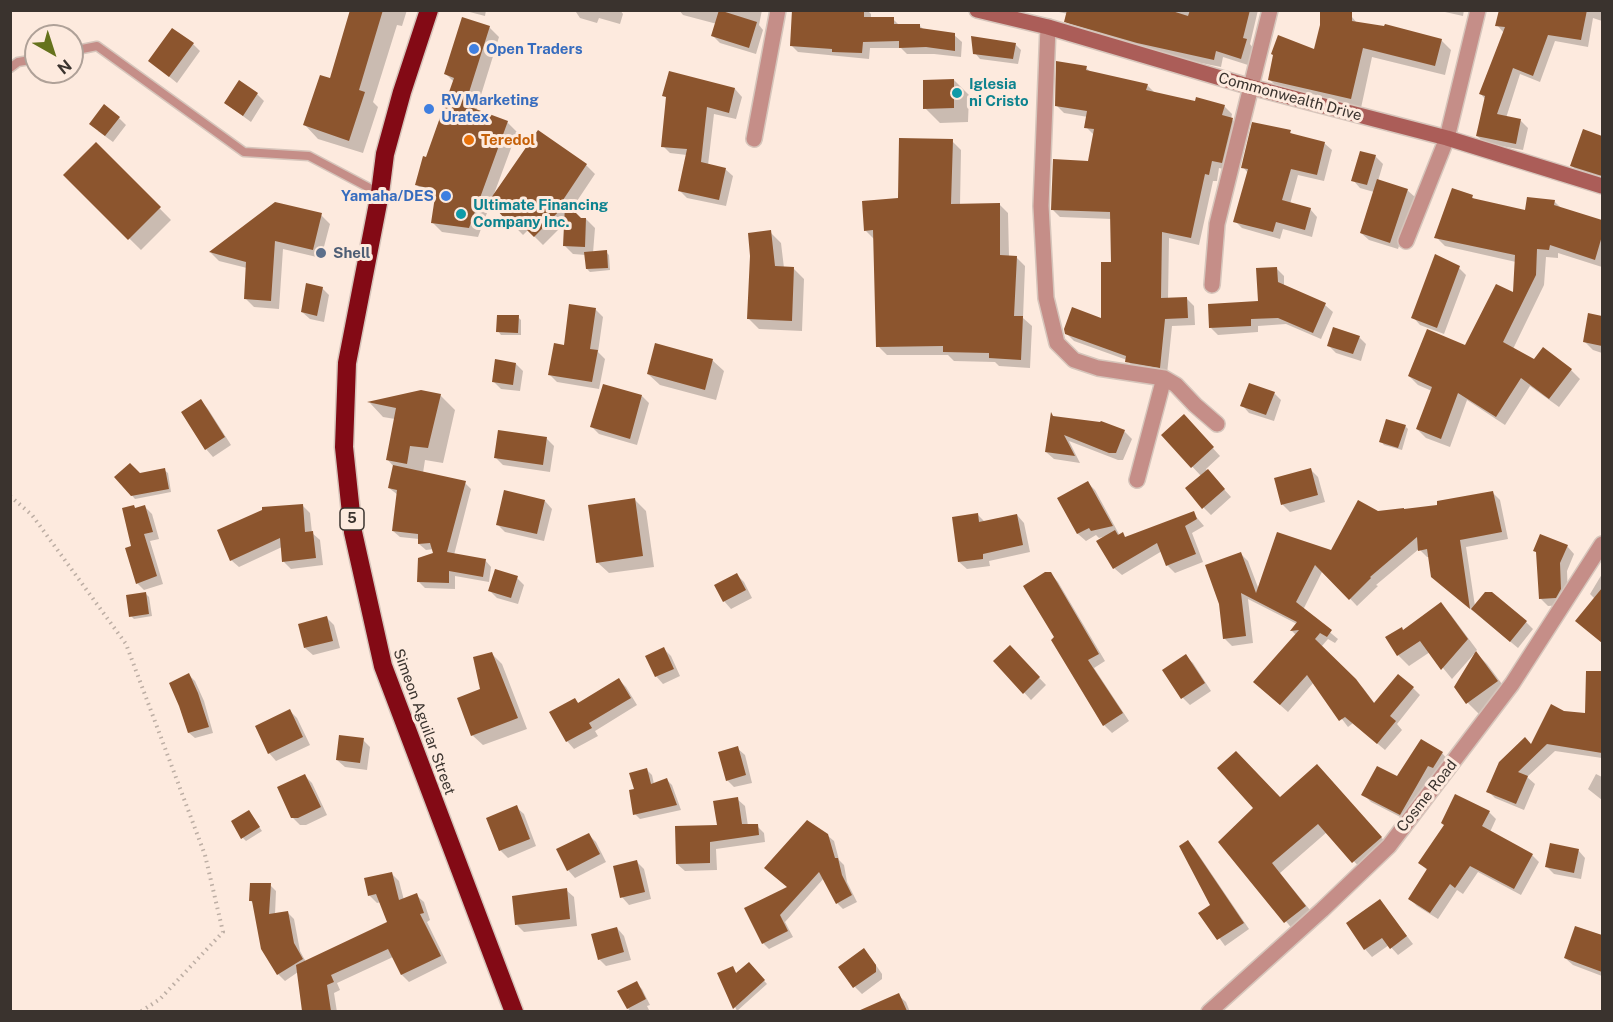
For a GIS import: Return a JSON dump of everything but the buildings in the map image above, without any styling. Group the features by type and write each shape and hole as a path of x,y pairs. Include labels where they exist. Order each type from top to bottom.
{"highway":[{"name":"Simeon Aguilar Street","path":"429,10 402,92 385,154 380,193 347,363 344,447 353,532 383,666 514,1011"}],"street":[{"path":"754,140 778,10"},
{"name":"Commonwealth Drive","path":"977,10 1017,16 1251,87 1447,138 1602,186"},
{"path":"1212,285 1217,224 1270,10"},
{"path":"1406,241 1447,138 1478,10"},
{"path":"1048,27 1041,206 1046,298 1057,343 1074,360 1164,378 1176,385 1217,424"},
{"path":"1137,480 1164,378"},
{"name":"Cosme Road","path":"1209,1011 1322,910 1389,846 1512,684 1602,544"}],"lane":[{"path":"84,49 97,46 244,152 309,156 380,193"},
{"path":"10,68 24,61"}],"path":[{"path":"10,496 32,515 126,644 205,855 223,932 160,999 140,1011"}],"place":[{"name":"Open Traders","path":"474,49"},
{"name":"Iglesia ni Cristo","path":"957,93"},
{"name":"RV Marketing Uratex","path":"429,109"},
{"name":"Teredol","path":"469,140"},
{"name":"Yamaha/DES","path":"446,196"},
{"name":"Ultimate Financing Company Inc.","path":"461,214"},
{"name":"Shell","path":"321,253"}]}
